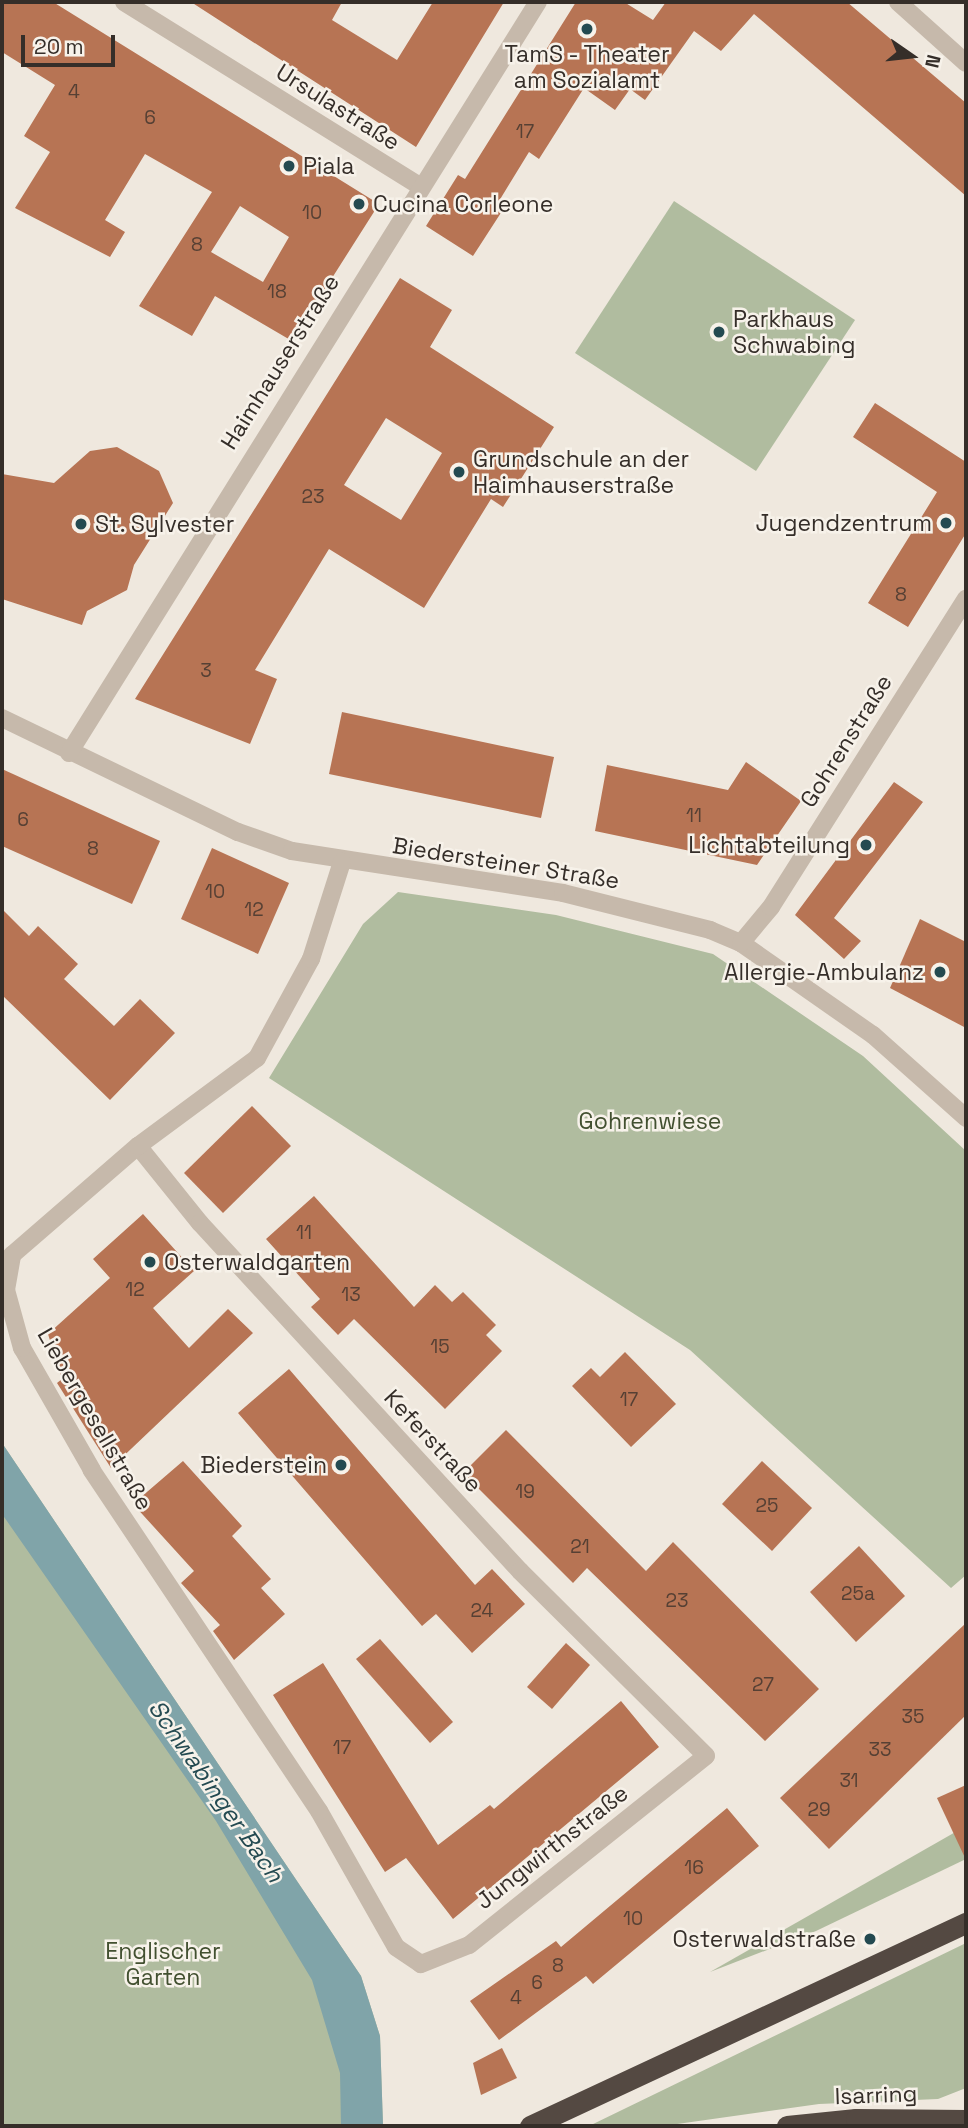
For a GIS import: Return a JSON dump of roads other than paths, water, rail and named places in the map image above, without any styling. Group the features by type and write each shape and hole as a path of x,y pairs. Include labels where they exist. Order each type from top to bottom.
{"highway":[{"path":"530,2126 966,1923"},
{"name":"Isarring","path":"787,2126 856,2119 966,2120"}],"street":[{"name":"Ursulastraße","path":"124,2 419,186"},
{"name":"Haimhauserstraße","path":"69,753 419,186 538,2"},
{"path":"898,2 966,63"},
{"name":"Gohrenstraße","path":"741,943 771,906 966,598"},
{"name":"Biedersteiner Straße","path":"2,718 69,753 238,832 342,862 562,893 741,943 873,1035 966,1118"},
{"name":"Liebergesellstraße","path":"342,862 311,959 257,1058 138,1146 12,1255 6,1290 22,1348 155,1570 319,1811 396,1947 421,1964"},
{"name":"Keferstraße","path":"138,1146 200,1223 520,1571 706,1756"},
{"name":"Jungwirthstraße","path":"421,1964 468,1945 706,1756"}],"water":[{"name":"Schwabinger Bach","path":"2,1443 361,1976 380,2036 383,2126 341,2126 340,2073 312,1980 216,1821 2,1514"}],"place":[{"name":"TamS - Theater am Sozialamt","path":"587,29"},
{"name":"Piala","path":"289,166"},
{"name":"Cucina Corleone","path":"359,204"},
{"name":"Parkhaus Schwabing","path":"719,332"},
{"name":"Grundschule an der Haimhauserstraße","path":"459,472"},
{"name":"Jugendzentrum","path":"946,523"},
{"name":"St. Sylvester","path":"81,524"},
{"name":"Lichtabteilung","path":"866,845"},
{"name":"Allergie-Ambulanz","path":"940,972"},
{"name":"Osterwaldgarten","path":"150,1262"},
{"name":"Biederstein","path":"341,1465"},
{"name":"Osterwaldstraße","path":"870,1939"}],"park label":[{"name":"Gohrenwiese","path":"650,1121"},
{"name":"Englischer Garten","path":"163,1964"}]}
